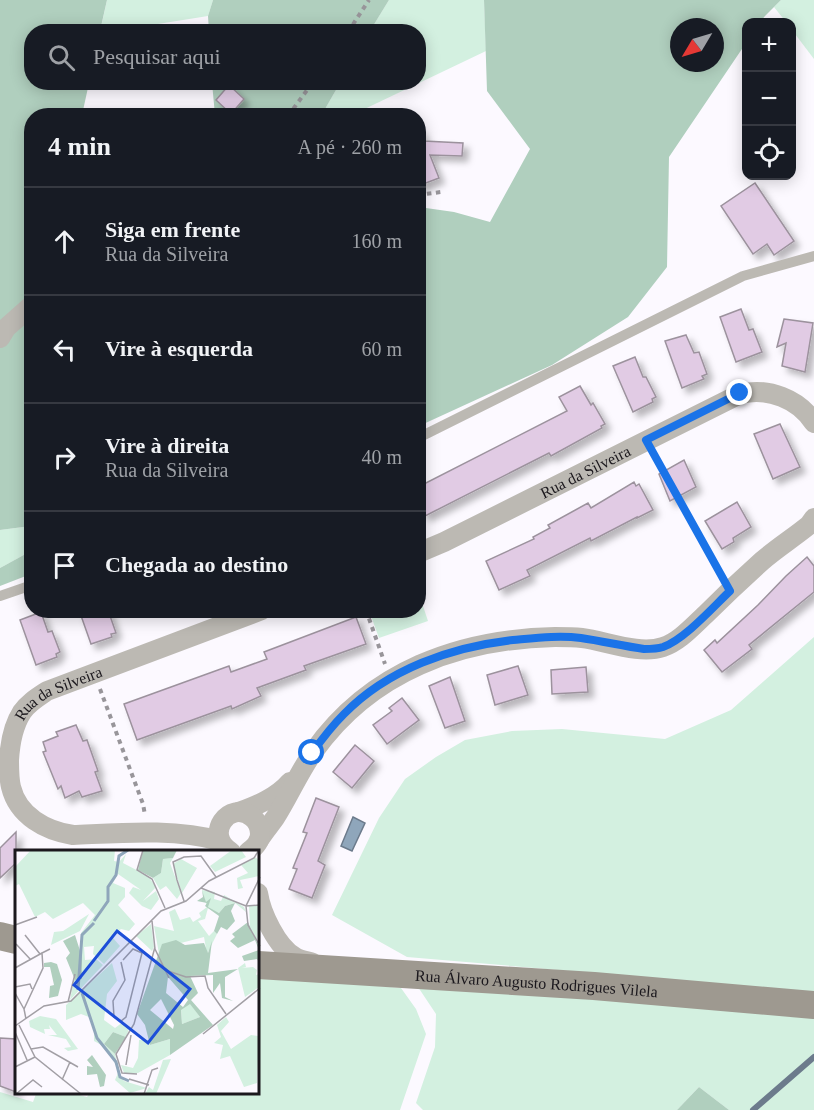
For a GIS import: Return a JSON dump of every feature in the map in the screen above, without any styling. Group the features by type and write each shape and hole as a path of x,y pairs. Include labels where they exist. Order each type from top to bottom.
{"main road":[{"path":"0,936 15,940"},
{"name":"Rua Álvaro Augusto Rodrigues Vilela","path":"260,964 594,986 814,1005"}],"street":[{"path":"1,332 24,312"},
{"name":"Rua da Silveira","path":"426,550 740,393 767,392 800,406 814,423"},
{"name":"Rua da Silveira","path":"254,848 312,753 329,730 346,712 391,678 454,651 504,641 556,637 580,638 644,649 663,647 687,631 762,561 809,525 814,518"},
{"name":"Rua da Silveira","path":"226,848 194,836 157,833 73,835 44,827 32,819 16,799 11,787 10,743 16,723 24,710 46,691 240,618"},
{"name":"Rua da Silveira","path":"157,833 233,814 260,804 284,789 300,772"},
{"name":"Rua da Silveira","path":"226,848 219,834 219,827 233,814 245,813 256,821 260,833 254,848"},
{"path":"260,902 277,942 276,951 270,958 260,963"},
{"path":"269,925 283,947 295,957 329,970"}],"lane":[{"path":"426,434 743,276 814,256"},
{"path":"0,596 24,588"}],"path":[{"path":"353,24 369,0"},
{"path":"294,108 307,90"},
{"path":"426,194 441,192"},
{"path":"646,440 730,591"},
{"path":"369,618 391,678"},
{"path":"93,672 143,804 157,833"}],"green space":[{"path":"0,0 107,0 102,24 24,24 24,90 87,90 84,108 24,108 24,527 0,530"},
{"path":"107,0 213,0 208,16 158,24 102,24"},
{"path":"213,0 389,0 374,24 209,24 208,16"},
{"path":"389,0 484,0 486,51 426,80 426,24 374,24"},
{"path":"484,0 781,0 763,18 742,18 742,49 669,157 667,267 628,317 552,365 426,423 426,208 454,212 490,222 530,149 487,91"},
{"path":"781,0 814,0 814,59 796,35 796,18 783,18 774,7"},
{"path":"213,90 336,90 326,108 214,108"},
{"path":"336,90 404,90 367,108 326,108"},
{"path":"24,527 24,555 0,568 0,530"},
{"path":"24,555 24,577 0,586 0,568"},
{"path":"426,615 428,621 379,638 372,618 426,618"},
{"path":"814,637 814,992 407,957 332,915 379,818 405,779 465,740 512,731 562,729 665,739 731,710"},
{"path":"260,975 401,988 416,1009 426,1034 400,1110 0,1110 0,1092 33,1102 36,1095 87,1097 88,1095 260,1095"},
{"path":"418,987 814,1014 814,1110 729,1110 699,1087 677,1110 423,1110 416,1103 435,1047 436,1014"},
{"path":"699,1087 729,1110 677,1110"}],"water":[{"path":"353,817 365,823 352,851 341,846"}],"building":[{"path":"225,90 234,90 244,99 236,108 225,108 216,100"},
{"path":"426,141 463,143 462,156 430,155 439,178 426,183"},
{"path":"755,183 794,241 774,255 767,244 753,254 721,206"},
{"path":"741,309 749,330 753,329 762,352 736,362 720,317"},
{"path":"784,319 813,323 805,372 782,366 786,343 777,347"},
{"path":"686,335 694,353 699,352 707,374 702,376 704,379 682,388 665,341"},
{"path":"635,357 643,377 646,377 656,397 652,399 653,402 633,412 613,366"},
{"path":"580,386 605,424 601,426 602,428 551,456 549,453 426,515 426,483 567,411 559,397"},
{"path":"780,424 800,467 773,479 754,434"},
{"path":"684,460 696,487 670,501 659,474"},
{"path":"634,482 636,486 639,484 653,510 591,541 590,538 527,570 530,576 499,590 486,561 534,539 533,537 550,528 548,525 588,503 591,508"},
{"path":"737,502 751,527 733,538 734,542 722,549 705,521"},
{"path":"807,557 814,566 814,592 749,645 752,649 722,672 704,650 715,640 717,643"},
{"path":"43,618 48,632 52,631 60,652 56,654 57,657 36,665 20,620"},
{"path":"82,618 111,618 116,633 111,634 112,637 91,644"},
{"path":"353,618 356,618 366,644 304,666 306,670 257,688 261,696 232,709 231,706 137,740 124,704 229,666 231,672 267,659 264,652"},
{"path":"518,666 528,695 495,705 487,675"},
{"path":"586,667 588,692 552,694 551,670"},
{"path":"450,677 465,721 445,728 429,686"},
{"path":"402,698 419,720 387,744 373,725 392,711 389,708"},
{"path":"76,725 83,741 87,740 98,771 95,772 102,791 82,797 79,791 65,798 61,786 58,789 43,752 46,751 43,742 58,736 56,732"},
{"path":"355,745 374,761 352,788 333,772"},
{"path":"316,798 339,807 318,861 325,865 312,898 289,889 297,869 293,868 307,833 303,832"},
{"path":"16,832 15,864 0,878 0,848"},
{"path":"0,1038 15,1039 15,1092 0,1086"}],"waterway":[{"path":"753,1110 814,1057"}],"route":[{"path":"312,753 346,712 384,683 403,671 454,651 493,642 556,637 580,638 652,649 671,643 687,631 730,591 646,440 740,393"}]}
